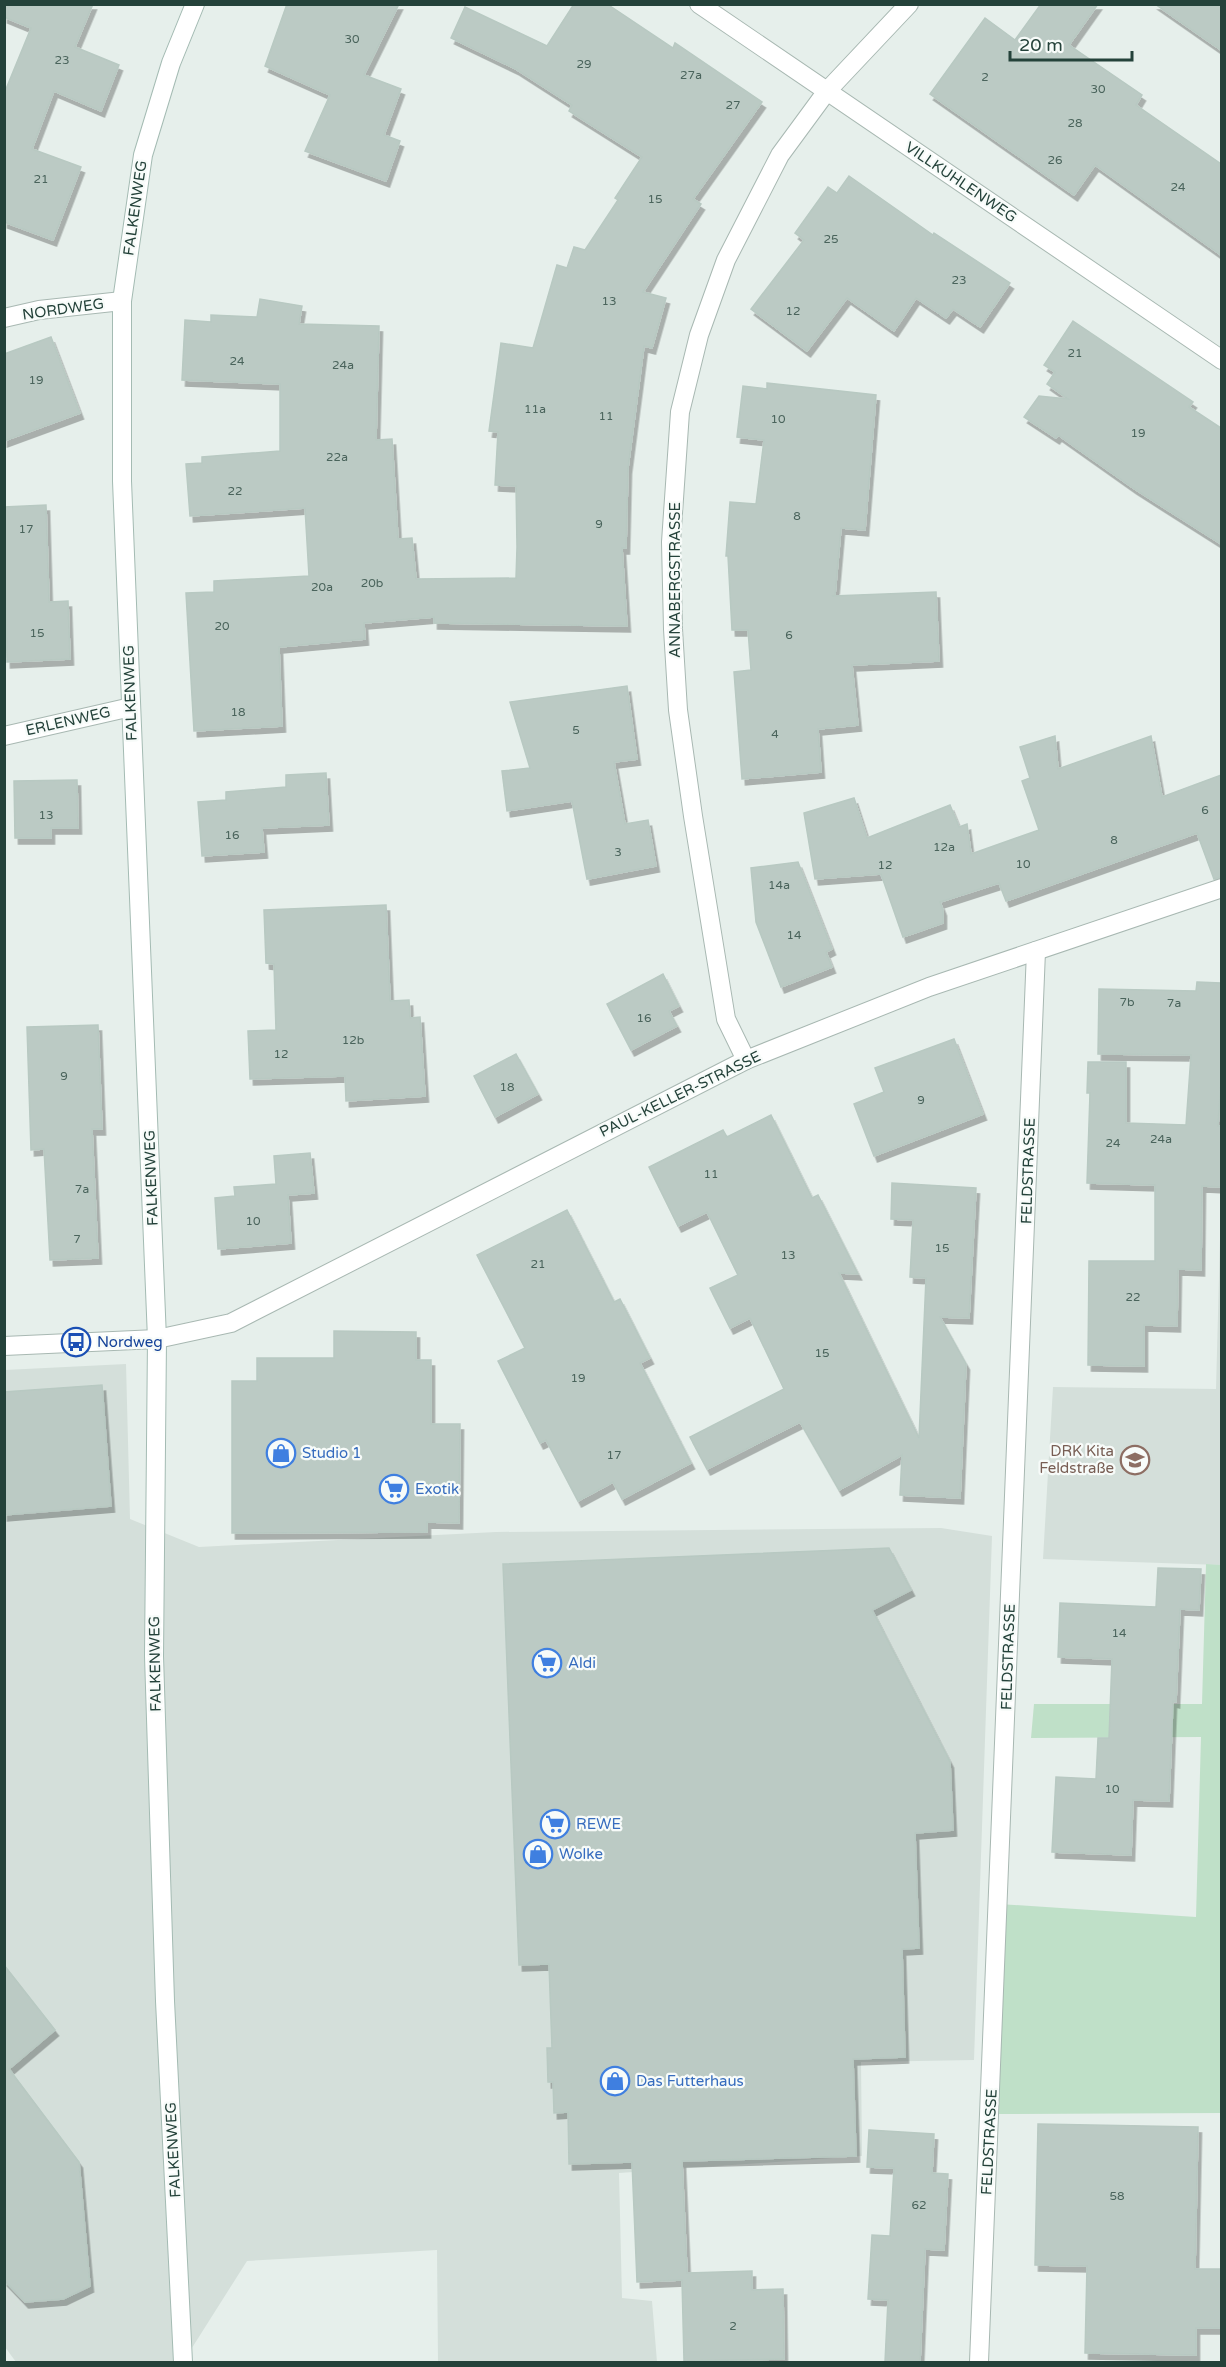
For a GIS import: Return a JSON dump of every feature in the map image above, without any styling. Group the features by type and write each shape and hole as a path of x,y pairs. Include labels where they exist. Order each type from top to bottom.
{"street":[{"name":"FALKENWEG","path":"183,2362 165,2001 154,1644 157,1339 122,481 122,301 142,155 171,63 195,4"},
{"name":"VILLKUHLENWEG","path":"699,4 1221,360"},
{"name":"ANNABERGSTRASSE","path":"746,1060 726,1019 678,710 671,542 680,412 699,335 726,260 780,155 827,91 909,4"},
{"name":"NORDWEG","path":"4,318 39,310 122,301"},
{"name":"ERLENWEG","path":"4,736 131,707"},
{"name":"PAUL-KELLER-STRASSE","path":"157,1339 231,1323 746,1060 929,987 1221,888"},
{"name":"FELDSTRASSE","path":"979,2362 1036,951"},
{"path":"4,1346 157,1339"}],"shaded area":[{"name":"DRK Kita Feldstraße","path":"1220,1239 1221,1565 1043,1559 1053,1387 1216,1389"},
{"path":"126,1364 130,1519 199,1547 496,1532 941,1528 992,1536 974,2060 861,2062 862,2156 619,2173 622,2298 652,2301 657,2362 438,2362 437,2250 247,2261 183,2362 16,2362 5,2347 5,1370"}],"green space":[{"path":"1206,1564 1221,1565 1221,2113 990,2114 999,1904 1196,1917 1201,1737 1031,1738 1034,1704 1202,1704"}],"building":[{"path":"4,4 93,4 75,47 119,65 101,111 54,91 32,149 81,167 53,240 4,222 4,94 31,28 4,17"},
{"path":"287,4 399,4 364,75 401,89 384,135 400,141 386,181 305,151 330,95 265,66"},
{"path":"574,4 607,4 673,48 675,43 762,102 693,199 701,204 643,292 666,298 652,348 644,346 628,468 626,548 622,548 627,626 434,623 434,617 364,623 365,639 279,647 282,726 194,731 186,593 214,592 214,581 309,576 305,508 190,516 186,464 202,463 202,457 280,451 280,384 182,380 185,320 211,322 211,315 257,317 260,299 302,306 299,324 379,326 376,440 392,439 398,539 412,538 416,579 516,578 516,486 495,485 498,432 489,431 501,343 533,348 557,265 567,268 574,247 585,250 618,200 615,198 642,157 569,111 572,105 516,69 451,38 465,7 547,46"},
{"path":"1041,4 1098,4 1069,45 1142,95 1136,105 1221,164 1221,255 1095,165 1074,195 930,94 985,18 1015,40"},
{"path":"1155,4 1221,4 1221,50"},
{"path":"849,176 933,235 934,233 1010,283 980,327 953,309 946,318 916,298 894,331 847,298 807,351 751,309 804,240 795,233 828,187 837,193"},
{"path":"1073,321 1193,402 1189,407 1221,428 1221,544 1133,488 1058,435 1056,438 1024,417 1039,396 1068,399 1047,384 1055,372 1044,365"},
{"path":"51,337 80,413 4,441 4,354"},
{"path":"767,383 876,395 865,530 841,528 835,595 832,596 936,592 939,661 852,665 858,725 818,729 821,772 742,779 734,672 751,670 748,630 732,630 728,556 726,556 730,502 756,504 764,440 737,437 743,386 767,389"},
{"path":"46,505 49,602 68,601 70,659 7,662 4,507"},
{"path":"627,686 637,759 614,762 625,824 648,820 656,866 587,879 572,801 507,811 502,771 530,768 510,702"},
{"path":"1055,736 1058,769 1151,736 1162,797 1221,775 1221,877 1214,879 1197,833 1006,901 999,883 940,902 943,910 943,923 903,937 881,874 815,879 804,813 854,798 867,838 950,805 959,827 967,824 971,854 1039,830 1022,781 1030,778 1020,747"},
{"path":"326,773 329,825 262,828 264,852 202,856 198,802 226,800 226,792 286,787 286,775"},
{"path":"77,780 78,828 51,828 51,838 15,838 14,781"},
{"path":"798,862 832,949 826,952 832,967 781,987 756,922 751,868"},
{"path":"386,905 390,1001 409,1000 410,1018 420,1017 425,1096 346,1101 345,1076 250,1079 248,1031 276,1030 274,964 266,963 264,910"},
{"path":"663,974 679,1006 669,1011 677,1026 631,1050 607,1004"},
{"path":"1197,982 1221,983 1221,1084 1218,1126 1221,1126 1221,1187 1202,1186 1201,1270 1178,1269 1177,1326 1144,1325 1144,1366 1088,1365 1089,1261 1155,1261 1155,1185 1087,1183 1090,1093 1087,1093 1088,1062 1126,1062 1126,1123 1186,1125 1191,1055 1098,1054 1099,989 1196,991"},
{"path":"98,1025 102,1129 92,1129 98,1258 50,1260 44,1149 31,1150 27,1027"},
{"path":"954,1039 983,1114 874,1156 854,1104 884,1092 875,1068"},
{"path":"516,1054 538,1094 495,1117 474,1076"},
{"path":"771,1115 812,1198 818,1195 858,1274 839,1273 919,1438 926,1278 910,1277 913,1220 891,1219 892,1183 976,1188 969,1318 940,1317 966,1364 960,1498 900,1495 902,1455 839,1490 800,1422 707,1469 690,1437 784,1389 750,1318 730,1328 710,1288 738,1275 707,1212 678,1226 649,1167 723,1130 727,1137"},
{"path":"310,1153 314,1193 288,1195 291,1243 218,1249 215,1198 235,1196 234,1187 276,1184 274,1156"},
{"path":"567,1210 614,1302 620,1299 650,1358 640,1363 691,1463 622,1499 613,1482 578,1501 546,1440 540,1443 498,1361 525,1348 477,1255"},
{"path":"334,1331 416,1332 416,1360 431,1360 431,1424 460,1424 459,1523 427,1522 427,1532 232,1533 232,1381 257,1381 257,1358 334,1358"},
{"path":"102,1385 111,1506 4,1515 4,1392"},
{"path":"889,1548 911,1590 872,1610 950,1762 953,1830 915,1833 919,1948 902,1949 905,2057 853,2059 856,2156 682,2161 687,2273 752,2271 752,2290 783,2289 784,2359 684,2361 682,2280 637,2282 632,2162 569,2164 568,2112 554,2113 553,2082 548,2082 547,2048 552,2048 549,1964 519,1965 503,1564"},
{"path":"1158,1568 1201,1569 1199,1610 1180,1609 1169,1801 1133,1800 1131,1855 1052,1852 1056,1777 1096,1779 1098,1738 1109,1738 1112,1659 1058,1657 1060,1603 1156,1607"},
{"path":"4,1965 55,2030 9,2069 79,2162 90,2286 63,2299 25,2302 4,2280"},
{"path":"1038,2124 1198,2127 1195,2269 1221,2269 1221,2328 1196,2328 1196,2355 1085,2353 1087,2266 1035,2265"},
{"path":"869,2130 934,2134 932,2173 948,2174 944,2250 925,2249 920,2362 885,2362 888,2300 868,2299 872,2235 890,2236 894,2168 867,2167"}],"place":[{"name":"Nordweg","path":"76,1342"},
{"name":"Studio 1","path":"281,1453"},
{"name":"DRK Kita Feldstraße","path":"1135,1460"},
{"name":"Exotik","path":"394,1489"},
{"name":"Aldi","path":"547,1663"},
{"name":"REWE","path":"555,1824"},
{"name":"Wolke","path":"538,1854"},
{"name":"Das Futterhaus","path":"615,2081"}]}
